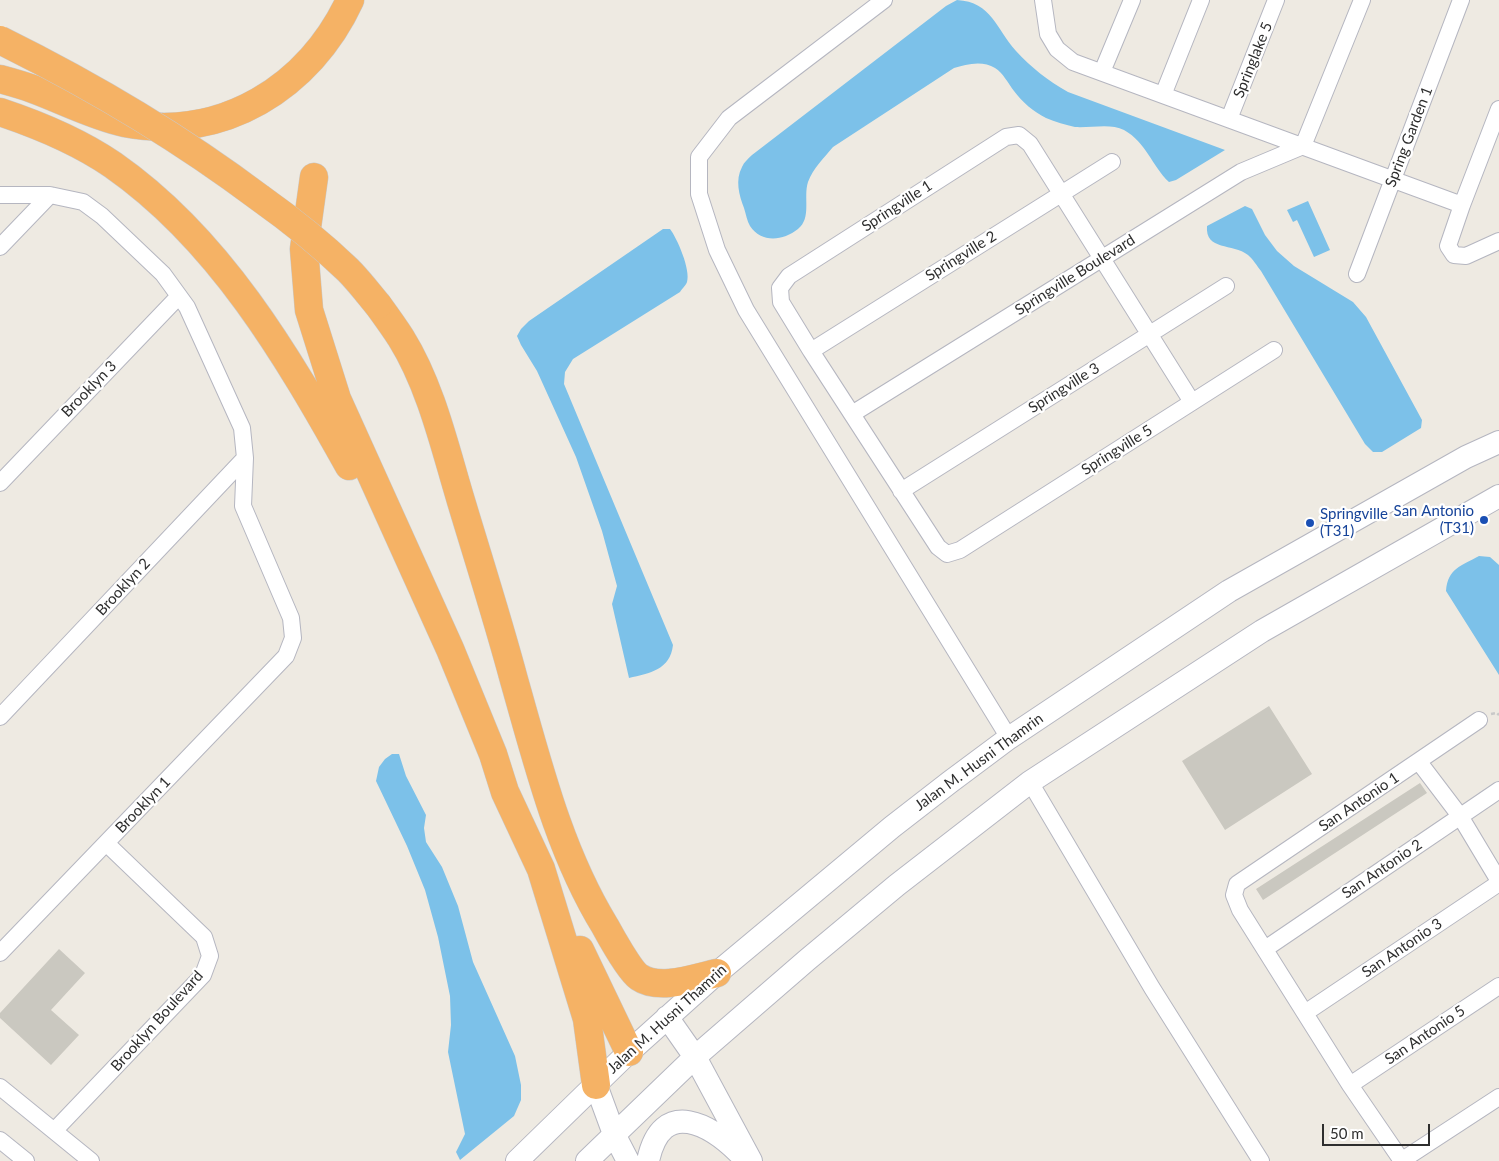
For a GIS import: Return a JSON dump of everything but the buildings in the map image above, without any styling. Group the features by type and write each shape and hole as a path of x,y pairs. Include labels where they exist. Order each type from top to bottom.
{"highway":[{"path":"0,79 126,123 159,126 200,124 224,118 245,109 266,98 288,82 327,42 342,18 350,0"},
{"path":"0,40 42,61 177,138 230,175 324,248 349,272 378,305 402,339 422,378 440,429 550,802 588,896 619,950 637,976 653,983 662,984 717,973"},
{"path":"0,112 57,134 112,164 161,203 209,253 259,317 317,408 450,649"},
{"path":"314,177 304,249 308,310 337,399 450,649 506,792 629,1052"},
{"path":"541,869 587,1019 596,1085"}],"main road":[{"name":"Jalan M. Husni Thamrin","path":"517,1161 629,1052 717,973 892,826 1009,738 1229,591 1466,457 1499,442"},
{"path":"587,1161 695,1058 807,960 897,885 1030,782 1262,631 1499,496"},
{"path":"667,1017 695,1058 751,1161"},
{"path":"596,1085 614,1134 628,1161"},
{"path":"648,1161 652,1148 661,1132 672,1124 685,1122 693,1122 706,1127 729,1144 747,1161"}],"street":[{"path":"884,0 729,118 699,157 698,194 717,250 746,310 1009,738"},
{"path":"1043,0 1048,34 1057,50 1073,62 1462,205"},
{"path":"1102,72 1132,0"},
{"path":"1163,95 1201,0"},
{"name":"Springlake 5","path":"1229,119 1276,0"},
{"path":"1302,146 1362,0"},
{"name":"Spring Garden 1","path":"1357,274 1461,0"},
{"path":"1499,109 1448,246 1454,255 1466,256 1499,241"},
{"name":"Springville 1","path":"811,351 781,302 780,288 789,276 1006,137 1019,134 1030,144 1061,194"},
{"name":"Springville Boulevard","path":"852,414 1241,172 1302,146"},
{"name":"Springville 2","path":"811,351 1112,162"},
{"path":"1061,194 1192,402"},
{"path":"0,195 50,195 83,202 102,216 163,274 187,307 242,428 245,458"},
{"path":"0,247 50,195"},
{"name":"Springville 3","path":"901,491 1226,286"},
{"name":"Brooklyn 3","path":"0,483 179,296"},
{"name":"Springville 5","path":"901,491 938,547 947,554 960,550 1274,350"},
{"path":"811,351 901,491"},
{"name":"Brooklyn 1","path":"0,953 286,656 293,638 292,618 243,506 245,458"},
{"name":"Brooklyn 2","path":"0,717 245,458"},
{"name":"San Antonio 1","path":"1265,949 1240,910 1234,895 1237,884 1479,720"},
{"path":"1419,762 1460,816 1499,882"},
{"path":"1030,782 1152,988 1261,1161"},
{"name":"San Antonio 2","path":"1265,949 1499,790"},
{"name":"Brooklyn Boulevard","path":"54,1131 203,975 210,956 204,937 106,843"},
{"name":"San Antonio 3","path":"1305,1013 1499,882"},
{"path":"1265,949 1350,1085 1401,1161 1499,1097"},
{"name":"San Antonio 5","path":"1350,1085 1499,986"},
{"path":"0,1087 91,1161"},
{"path":"0,1140 26,1161"}],"water":[{"path":"957,0 969,2 986,11 1009,43 1022,57 1047,78 1068,92 1225,150 1176,180 1169,182 1138,141 1124,130 1107,126 1075,127 1046,118 1024,103 998,70 985,64 969,64 954,68 833,147 810,177 807,188 805,219 798,229 779,238 766,238 755,232 748,222 739,188 740,172 745,162 946,6"},
{"path":"1308,201 1330,250 1314,257 1297,220 1293,222 1287,210"},
{"path":"1245,206 1252,209 1265,235 1277,251 1294,266 1353,302 1366,317 1422,420 1421,428 1382,452 1373,452 1365,444 1255,263 1242,251 1215,243 1210,239 1207,226"},
{"path":"663,229 670,229 680,247 687,270 686,284 680,292 573,359 565,372 564,384 673,645 668,660 658,669 629,678 612,604 617,586 602,531 576,457 537,371 517,336 529,321"},
{"path":"1479,556 1490,557 1499,565 1499,675 1446,591 1449,577 1453,572 1461,565"},
{"path":"392,754 399,754 406,776 426,815 424,828 426,842 442,867 458,906 473,962 515,1056 521,1085 521,1100 514,1116 460,1160 456,1152 465,1134 448,1052 451,1025 450,996 438,937 425,890 407,846 376,781 379,767"}],"place":[{"name":"San Antonio (T31)","path":"1484,520"},
{"name":"Springville (T31)","path":"1310,523"}]}
